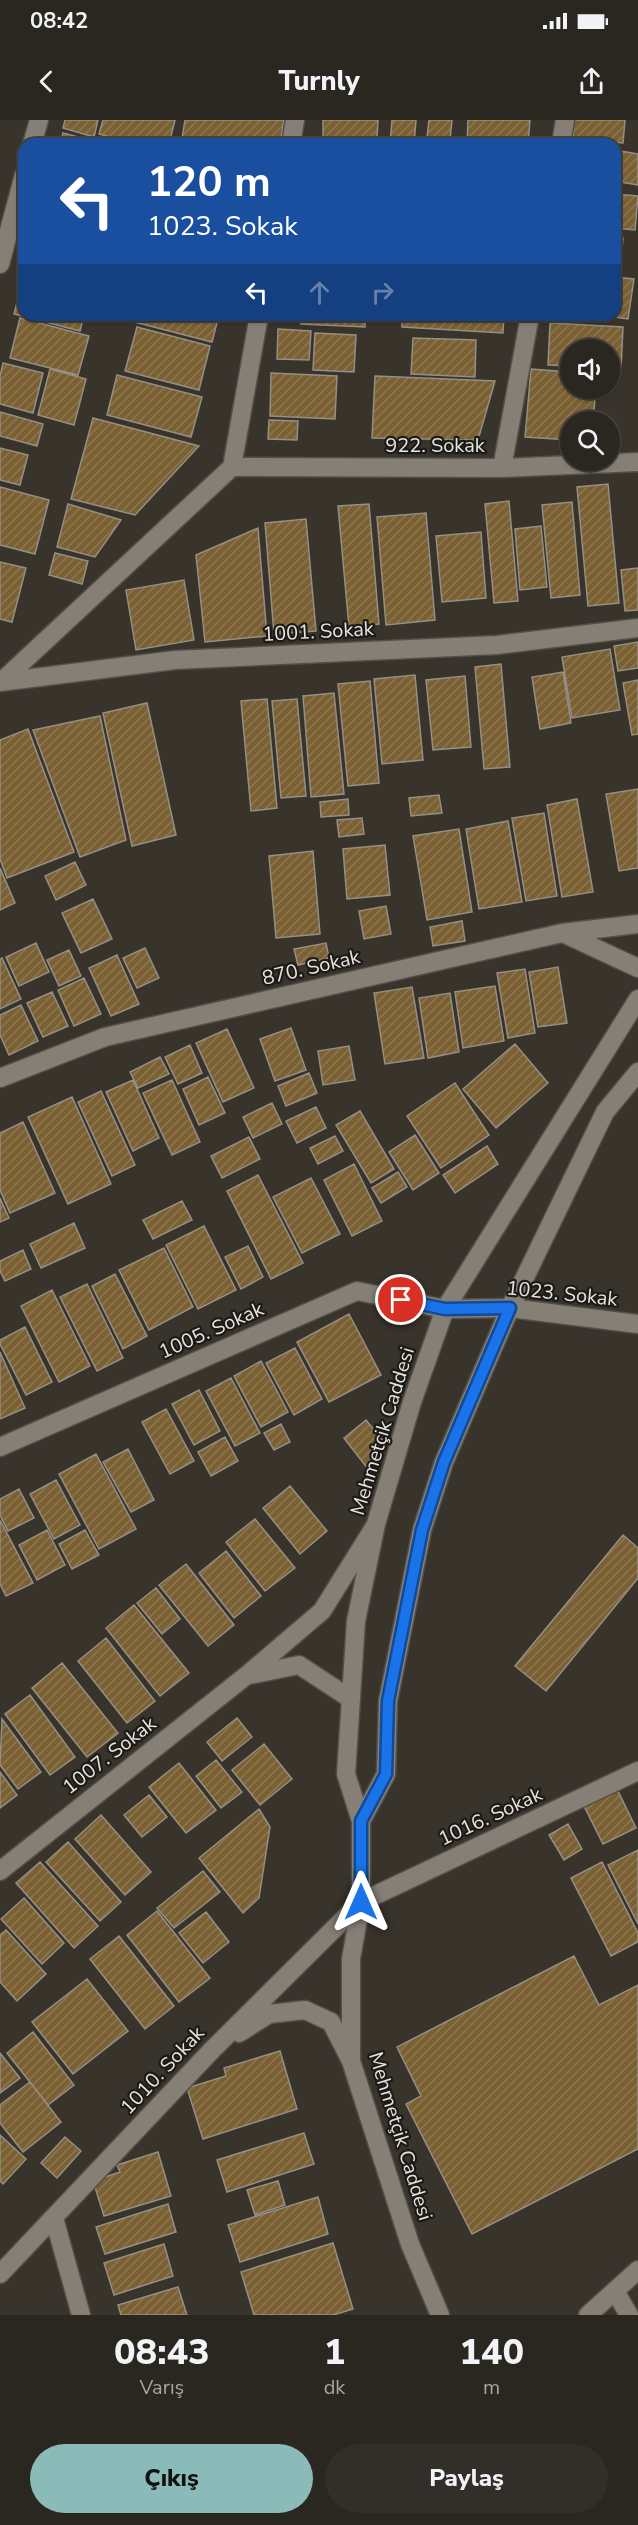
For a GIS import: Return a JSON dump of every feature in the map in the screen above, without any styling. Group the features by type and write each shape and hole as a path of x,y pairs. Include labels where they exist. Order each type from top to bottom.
{"street":[{"path":"34,138 39,120"},
{"path":"292,138 295,120"},
{"path":"562,138 565,120"},
{"path":"0,264 18,197"},
{"path":"1,682 232,467 258,321"},
{"path":"502,468 529,321"},
{"name":"922. Sokak","path":"232,467 502,468 638,462"},
{"name":"1001. Sokak","path":"1,682 175,660 497,645 638,628"},
{"name":"870. Sokak","path":"0,1077 105,1037 562,933 638,924"},
{"path":"562,933 638,968"},
{"name":"Mehmetçik Caddesi","path":"440,2315 410,2244 351,2061 351,1959 361,1902 361,1821 346,1774 356,1621 376,1524 412,1402 445,1309 638,999"},
{"name":"Mehmetçik Caddesi","path":"361,1821 386,1774 388,1701 422,1530 444,1462 510,1308 605,1112 638,1072"},
{"name":"1005. Sokak","path":"0,1447 357,1291 445,1309"},
{"name":"1023. Sokak","path":"445,1309 510,1308 638,1324"},
{"name":"1007. Sokak","path":"0,1871 247,1675 322,1611 376,1524"},
{"path":"247,1675 299,1665 351,1699"},
{"name":"1016. Sokak","path":"361,1902 638,1771"},
{"name":"1010. Sokak","path":"0,2274 212,2050 361,1902"},
{"path":"212,2050 269,2014 305,2010 331,2022 351,2061"},
{"path":"54,2218 81,2315"},
{"path":"588,2315 638,2270"},
{"path":"615,2291 629,2315"}],"building":[{"path":"65,120 98,120 94,137 63,128"},
{"path":"103,120 175,120 170,138 114,138 99,134"},
{"path":"185,120 284,120 281,138 182,138"},
{"path":"323,120 378,120 377,138 323,137"},
{"path":"392,120 416,120 414,138 390,138"},
{"path":"429,120 452,120 450,138 427,137"},
{"path":"468,120 530,120 528,138 467,138"},
{"path":"574,120 625,120 623,143 621,138 573,138"},
{"path":"63,133 82,138 62,138"},
{"path":"621,151 638,154 638,185 621,182"},
{"path":"621,195 638,196 635,230 621,229"},
{"path":"621,238 623,238 621,261"},
{"path":"621,278 634,279 628,319 621,318"},
{"path":"18,299 18,315 14,314"},
{"path":"19,321 32,321 89,336 78,375 10,358"},
{"path":"41,321 82,321 80,331"},
{"path":"134,321 217,321 212,342"},
{"path":"301,321 365,321 365,327 301,324"},
{"path":"402,321 504,321 503,333 402,327"},
{"path":"550,323 623,327 621,369 620,339 560,339 560,366 548,365"},
{"path":"137,327 210,346 199,390 125,371"},
{"path":"278,329 311,331 309,360 277,359"},
{"path":"315,333 356,335 354,372 313,370"},
{"path":"413,338 476,340 475,377 411,374"},
{"path":"3,363 43,373 33,413 0,404 0,376"},
{"path":"50,369 86,379 74,425 38,415"},
{"path":"531,369 560,371 560,399 595,399 594,411 560,411 560,439 525,437"},
{"path":"271,373 337,376 335,419 270,416"},
{"path":"117,375 202,397 191,437 107,415"},
{"path":"375,376 495,381 478,440 372,438"},
{"path":"0,412 43,424 37,446 0,436"},
{"path":"93,418 199,446 135,515 71,499"},
{"path":"269,420 298,421 297,440 268,439"},
{"path":"0,448 28,455 20,485 0,480"},
{"path":"608,484 619,603 588,606 577,487"},
{"path":"0,487 49,500 35,554 0,545"},
{"path":"509,501 518,601 494,603 485,504"},
{"path":"572,502 580,595 551,598 542,505"},
{"path":"68,504 121,520 95,557 57,547"},
{"path":"369,504 379,624 349,627 338,506"},
{"path":"426,513 435,620 386,625 377,517"},
{"path":"306,519 316,631 274,634 265,523"},
{"path":"541,526 547,587 520,590 515,529"},
{"path":"258,528 267,636 205,642 196,555"},
{"path":"481,532 486,598 442,602 436,536"},
{"path":"55,553 88,561 82,584 49,575"},
{"path":"0,562 26,568 12,622 0,619"},
{"path":"638,568 638,610 625,611 621,570"},
{"path":"184,580 194,640 136,650 126,590"},
{"path":"638,642 638,668 618,671 614,646"},
{"path":"610,649 620,710 572,718 562,657"},
{"path":"501,664 510,767 484,769 475,667"},
{"path":"563,672 571,723 540,729 532,677"},
{"path":"415,675 423,760 382,764 374,679"},
{"path":"465,676 471,747 433,750 426,680"},
{"path":"638,680 638,734 632,735 623,683"},
{"path":"370,681 379,783 348,786 338,684"},
{"path":"334,693 344,794 311,797 303,696"},
{"path":"267,699 277,808 251,811 241,701"},
{"path":"297,699 306,796 281,798 272,701"},
{"path":"147,703 176,835 132,846 103,713"},
{"path":"100,716 126,840 80,857 33,730"},
{"path":"28,729 74,852 7,878 0,859 0,740"},
{"path":"638,789 638,868 619,871 606,794"},
{"path":"439,795 442,813 411,816 409,798"},
{"path":"348,799 349,815 321,817 320,802"},
{"path":"577,799 593,892 562,897 547,805"},
{"path":"544,813 557,896 526,901 512,818"},
{"path":"362,818 364,834 339,837 337,820"},
{"path":"508,821 522,902 479,909 466,829"},
{"path":"459,829 472,912 427,920 413,836"},
{"path":"385,845 390,895 347,899 343,849"},
{"path":"313,851 320,934 276,938 269,856"},
{"path":"75,862 86,885 56,900 45,876"},
{"path":"0,868 15,903 0,910"},
{"path":"93,899 112,939 81,953 62,913"},
{"path":"386,906 391,934 364,939 359,911"},
{"path":"462,921 465,941 433,946 430,927"},
{"path":"36,943 49,972 19,986 6,957"},
{"path":"326,943 329,958 298,965 294,949"},
{"path":"145,948 159,978 137,988 123,958"},
{"path":"69,950 81,976 59,986 47,960"},
{"path":"117,955 139,1004 111,1016 89,968"},
{"path":"2,958 21,999 0,1009 0,959"},
{"path":"558,967 567,1023 538,1027 529,972"},
{"path":"525,969 535,1033 508,1038 497,973"},
{"path":"84,978 101,1014 74,1026 58,990"},
{"path":"495,986 504,1041 463,1048 455,992"},
{"path":"412,987 424,1058 385,1064 374,993"},
{"path":"52,992 68,1026 43,1037 27,1003"},
{"path":"450,993 459,1052 428,1058 419,998"},
{"path":"21,1005 38,1041 9,1055 0,1035 0,1015"},
{"path":"291,1028 306,1070 275,1081 260,1039"},
{"path":"227,1029 254,1088 223,1102 196,1043"},
{"path":"515,1044 548,1083 496,1128 463,1089"},
{"path":"190,1045 202,1073 178,1084 165,1057"},
{"path":"349,1046 355,1080 323,1085 318,1051"},
{"path":"160,1057 169,1074 138,1088 130,1072"},
{"path":"309,1073 317,1093 286,1106 278,1086"},
{"path":"208,1077 225,1113 199,1125 183,1089"},
{"path":"133,1080 159,1138 133,1151 106,1092"},
{"path":"172,1080 200,1142 172,1155 143,1093"},
{"path":"455,1083 489,1135 441,1168 407,1116"},
{"path":"101,1091 135,1165 112,1176 78,1102"},
{"path":"72,1097 111,1184 68,1204 28,1117"},
{"path":"272,1103 282,1124 253,1138 243,1117"},
{"path":"316,1107 326,1128 297,1143 286,1121"},
{"path":"360,1111 394,1169 371,1183 336,1125"},
{"path":"23,1122 55,1193 10,1213 0,1190 0,1133"},
{"path":"415,1135 439,1173 413,1190 389,1152"},
{"path":"335,1136 343,1151 318,1164 310,1148"},
{"path":"249,1137 260,1159 222,1178 211,1156"},
{"path":"487,1146 498,1164 455,1193 443,1175"},
{"path":"354,1164 382,1221 352,1236 324,1180"},
{"path":"398,1172 407,1187 381,1203 372,1188"},
{"path":"258,1175 303,1263 271,1279 227,1191"},
{"path":"311,1178 340,1234 302,1253 273,1197"},
{"path":"0,1198 9,1218 0,1222"},
{"path":"182,1201 192,1220 153,1239 143,1220"},
{"path":"74,1223 85,1248 41,1268 30,1244"},
{"path":"204,1226 236,1290 198,1309 166,1245"},
{"path":"248,1246 263,1277 241,1289 225,1257"},
{"path":"164,1248 193,1307 149,1330 119,1270"},
{"path":"23,1250 31,1269 5,1281 0,1271 0,1261"},
{"path":"115,1274 147,1336 123,1349 92,1286"},
{"path":"87,1284 123,1358 97,1371 60,1297"},
{"path":"52,1290 90,1366 59,1382 21,1306"},
{"path":"349,1314 381,1375 329,1402 297,1342"},
{"path":"25,1327 52,1382 26,1395 0,1344 0,1340"},
{"path":"295,1348 322,1399 294,1415 266,1363"},
{"path":"0,1352 25,1408 0,1419"},
{"path":"261,1361 288,1412 261,1427 234,1376"},
{"path":"231,1378 260,1433 235,1446 206,1391"},
{"path":"199,1390 220,1431 194,1445 172,1404"},
{"path":"166,1409 194,1461 170,1474 142,1422"},
{"path":"366,1420 384,1442 368,1469 344,1438"},
{"path":"281,1424 290,1442 274,1450 264,1433"},
{"path":"225,1437 238,1461 211,1476 198,1452"},
{"path":"128,1449 154,1500 131,1512 103,1462"},
{"path":"96,1454 136,1529 99,1549 59,1474"},
{"path":"56,1480 80,1525 54,1539 30,1494"},
{"path":"290,1486 327,1531 300,1554 263,1508"},
{"path":"19,1489 34,1518 8,1531 0,1515 0,1499"},
{"path":"255,1519 295,1568 265,1591 226,1542"},
{"path":"0,1520 33,1583 6,1596 0,1584"},
{"path":"47,1530 65,1565 37,1580 19,1545"},
{"path":"85,1530 99,1555 72,1569 59,1544"},
{"path":"623,1535 638,1548 638,1578 546,1691 515,1666"},
{"path":"226,1551 261,1596 234,1618 199,1573"},
{"path":"186,1564 234,1625 208,1646 159,1585"},
{"path":"156,1588 180,1619 162,1634 137,1603"},
{"path":"134,1605 189,1673 160,1696 106,1628"},
{"path":"106,1638 155,1701 127,1723 78,1661"},
{"path":"62,1663 118,1733 87,1757 32,1688"},
{"path":"30,1695 75,1757 50,1775 5,1714"},
{"path":"237,1718 252,1737 222,1761 207,1742"},
{"path":"2,1719 41,1772 18,1789 0,1765"},
{"path":"264,1744 292,1779 260,1805 232,1770"},
{"path":"216,1760 242,1792 221,1808 196,1776"},
{"path":"179,1763 216,1810 186,1833 149,1787"},
{"path":"0,1772 17,1795 0,1808"},
{"path":"617,1789 636,1828 603,1844 584,1806"},
{"path":"149,1795 167,1817 142,1837 124,1815"},
{"path":"259,1809 270,1827 259,1898 243,1913 199,1858"},
{"path":"101,1815 151,1872 125,1895 75,1839"},
{"path":"568,1824 582,1849 564,1860 549,1835"},
{"path":"68,1842 121,1902 100,1921 46,1862"},
{"path":"638,1850 638,1924 608,1865"},
{"path":"40,1862 98,1926 74,1948 16,1883"},
{"path":"602,1862 638,1933 638,1942 611,1956 571,1878"},
{"path":"203,1871 220,1892 174,1928 157,1908"},
{"path":"24,1898 64,1943 42,1964 1,1919"},
{"path":"157,1911 210,1978 179,2002 127,1935"},
{"path":"206,1912 229,1942 203,1963 179,1933"},
{"path":"6,1930 46,1974 17,2001 0,1982 0,1935"},
{"path":"119,1936 174,2006 145,2029 90,1959"},
{"path":"574,1956 599,2005 638,1985 638,2149 472,2234 406,2104 421,2096 397,2047"},
{"path":"87,1979 128,2031 73,2074 32,2022"},
{"path":"33,2032 74,2085 48,2105 7,2053"},
{"path":"280,2051 297,2109 203,2139 187,2088 226,2076 224,2068"},
{"path":"0,2053 20,2078 0,2093"},
{"path":"30,2082 61,2122 23,2152 0,2123 0,2105"},
{"path":"304,2133 314,2164 227,2192 217,2160"},
{"path":"0,2135 26,2159 3,2184 0,2181"},
{"path":"65,2137 81,2151 57,2178 41,2163"},
{"path":"158,2152 171,2196 104,2216 93,2181 120,2172 117,2165"},
{"path":"278,2181 285,2205 255,2215 247,2190"},
{"path":"318,2197 328,2234 240,2262 228,2225"},
{"path":"168,2204 176,2232 105,2254 96,2227"},
{"path":"333,2243 353,2309 333,2315 254,2315 241,2272"},
{"path":"164,2244 173,2276 114,2295 104,2263"},
{"path":"178,2287 187,2315 121,2315 118,2305"}],"route":[{"path":"361,1902 361,1821 386,1774 388,1701 422,1530 444,1462 510,1308 445,1309 401,1300"}]}
